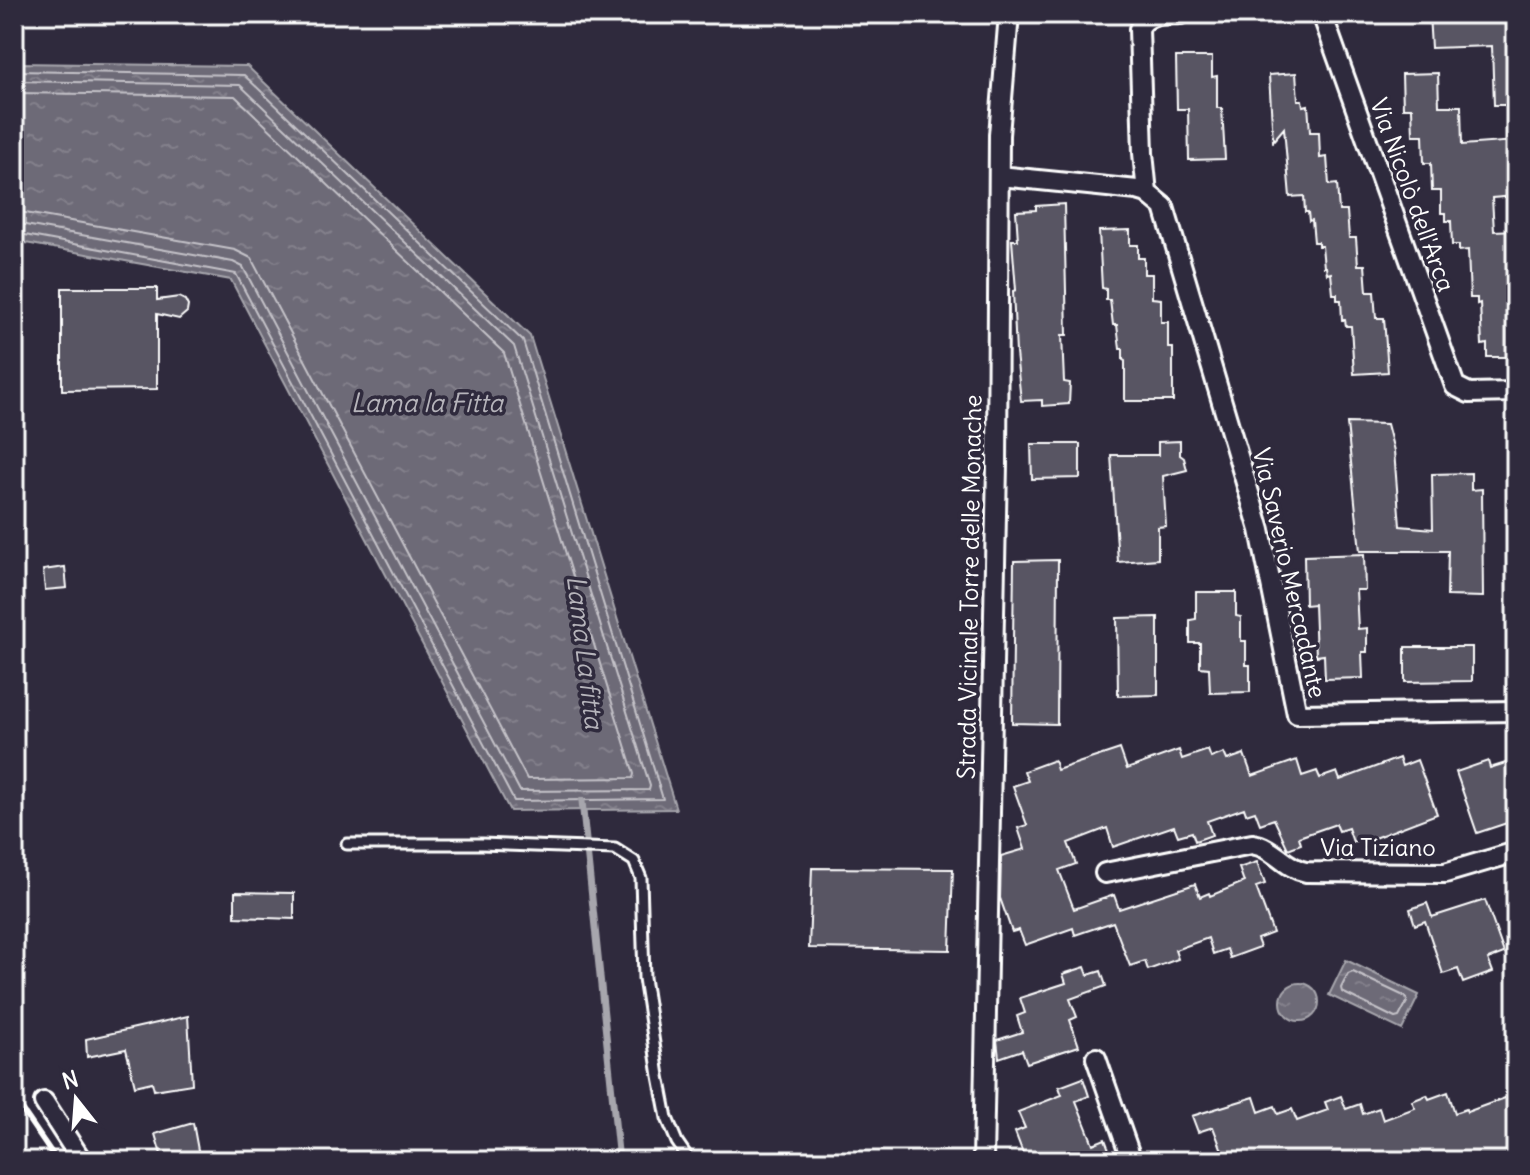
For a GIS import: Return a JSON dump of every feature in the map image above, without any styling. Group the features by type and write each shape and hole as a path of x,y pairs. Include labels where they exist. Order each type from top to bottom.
{"street":[{"name":"Strada Vicinale Torre delle Monache","path":"983,1161 1001,111 1009,14"},
{"path":"1000,176 1147,193 1139,29 1152,16 1180,14"},
{"name":"Via Nicolò dell'Arca","path":"1322,14 1452,380 1459,389 1469,393 1516,392"},
{"name":"Via Saverio Mercadante","path":"1147,193 1164,207 1168,215 1256,515 1297,714 1516,711"},
{"name":"Via Tiziano","path":"1105,873 1252,844 1263,845 1289,867 1306,872 1445,873 1516,852"},
{"path":"1096,1058 1132,1161"},
{"path":"44,1102 82,1161"}],"lane":[{"path":"347,844 482,844 615,849 634,861 641,878 644,978 659,1076 667,1118 677,1142 690,1161"}],"water":[{"name":"Lama la Fitta","path":"14,63 247,66 530,336 676,809 510,811 231,280 14,241"},
{"path":"1346,960 1419,995 1402,1030 1329,995"},
{"path":"1300,983 1314,988 1319,1002 1314,1016 1300,1021 1286,1016 1281,1002 1286,988"}],"building":[{"path":"1429,14 1511,14 1513,59 1516,59 1516,105 1494,105 1492,46 1431,48"},
{"path":"1176,57 1212,57 1212,77 1217,76 1217,108 1222,108 1225,159 1189,160 1188,109 1177,109"},
{"path":"1296,73 1298,100 1302,100 1303,106 1308,105 1310,132 1319,132 1320,158 1327,157 1329,185 1337,184 1339,211 1347,211 1349,238 1356,238 1358,265 1365,265 1367,292 1374,292 1376,318 1384,318 1388,372 1354,374 1351,326 1346,326 1345,320 1342,320 1341,300 1333,294 1331,273 1327,274 1324,267 1322,246 1314,242 1312,220 1309,221 1308,212 1305,212 1304,196 1290,197 1284,128 1273,141 1269,75"},
{"path":"1438,73 1439,106 1461,106 1462,145 1516,141 1516,196 1492,198 1494,231 1516,230 1516,357 1487,357 1487,344 1482,345 1480,303 1477,304 1477,298 1470,298 1468,250 1459,251 1459,245 1452,245 1451,221 1446,221 1446,213 1441,213 1441,191 1432,191 1431,163 1424,163 1423,135 1413,135 1412,108 1403,108 1402,74"},
{"path":"1064,204 1067,335 1062,335 1064,382 1070,383 1069,404 1042,406 1042,400 1021,401 1012,240 1018,240 1016,211"},
{"path":"1130,230 1130,245 1138,245 1138,258 1144,258 1144,274 1152,274 1152,298 1161,299 1161,322 1168,322 1168,348 1173,348 1173,401 1125,401 1125,361 1117,325 1113,325 1110,300 1106,300 1106,289 1102,288 1099,231"},
{"path":"62,288 157,288 157,300 179,297 185,300 187,312 179,319 157,314 157,389 62,390"},
{"path":"1347,423 1387,424 1394,451 1400,526 1433,529 1432,474 1471,473 1471,490 1482,489 1483,597 1447,596 1448,551 1360,551"},
{"path":"1180,441 1180,455 1187,470 1163,476 1166,526 1158,527 1158,559 1118,562 1111,455 1158,455 1158,442"},
{"path":"1031,444 1080,444 1080,478 1032,479"},
{"path":"1364,554 1365,590 1356,590 1358,629 1367,628 1367,652 1362,652 1363,678 1325,679 1324,655 1316,656 1314,604 1305,605 1304,556"},
{"path":"1058,560 1057,724 1012,723 1014,561"},
{"path":"65,567 67,588 45,590 43,570"},
{"path":"1196,592 1236,592 1236,616 1241,617 1241,641 1246,641 1246,665 1250,665 1250,692 1210,693 1209,668 1200,667 1200,643 1190,643 1190,620 1196,619"},
{"path":"1158,617 1158,695 1118,696 1117,618"},
{"path":"1405,647 1472,647 1472,681 1405,682"},
{"path":"1120,749 1127,769 1179,750 1182,759 1208,750 1211,758 1224,753 1227,760 1244,754 1252,776 1297,760 1302,776 1317,771 1320,778 1337,772 1340,780 1399,758 1402,766 1417,760 1437,814 1369,840 1368,837 1353,842 1348,828 1339,831 1336,824 1299,837 1301,844 1288,849 1274,819 1260,824 1255,811 1246,814 1244,808 1207,821 1212,835 1195,841 1192,832 1178,836 1174,826 1113,847 1107,828 1068,843 1076,864 1059,870 1074,909 1114,895 1119,909 1195,884 1200,897 1209,893 1210,896 1244,882 1239,868 1257,862 1265,884 1256,887 1273,933 1257,939 1260,947 1230,958 1227,949 1213,954 1208,938 1175,950 1178,959 1148,970 1145,961 1130,966 1113,922 1075,935 1073,928 1025,945 1019,930 1012,932 1000,898 1001,856 1025,849 1018,828 1027,825 1013,786 1028,781 1024,771 1054,760 1057,770"},
{"path":"1488,761 1490,768 1512,761 1516,774 1516,820 1477,833 1456,772"},
{"path":"812,868 953,869 950,950 809,948"},
{"path":"235,892 294,893 294,919 235,917"},
{"path":"1485,900 1504,953 1488,959 1493,972 1463,983 1458,969 1443,974 1425,921 1415,925 1410,909 1427,903 1432,917"},
{"path":"1085,967 1088,975 1101,971 1106,986 1070,999 1077,1017 1070,1020 1079,1046 1027,1063 1022,1050 999,1058 997,1040 1022,1032 1017,1016 1025,1013 1020,998 1066,983 1063,974"},
{"path":"188,1016 192,1084 154,1090 152,1082 135,1086 126,1049 87,1057 86,1039"},
{"path":"1083,1078 1089,1096 1076,1101 1093,1144 1105,1139 1111,1155 1099,1161 1026,1161 1015,1132 1025,1128 1018,1112 1062,1095 1059,1087"},
{"path":"1448,1092 1455,1113 1466,1109 1467,1112 1516,1094 1516,1161 1226,1161 1213,1127 1198,1132 1192,1116 1254,1097 1259,1112 1275,1106 1278,1114 1292,1109 1297,1121 1328,1110 1325,1102 1341,1096 1346,1109 1360,1104 1363,1114 1379,1108 1383,1120 1415,1108 1412,1101"},
{"path":"193,1123 200,1161 163,1161 155,1134"}],"waterway":[{"name":"Lama La fitta","path":"582,801 619,1161"}],"railway":[{"path":"14,1098 57,1161"}]}
